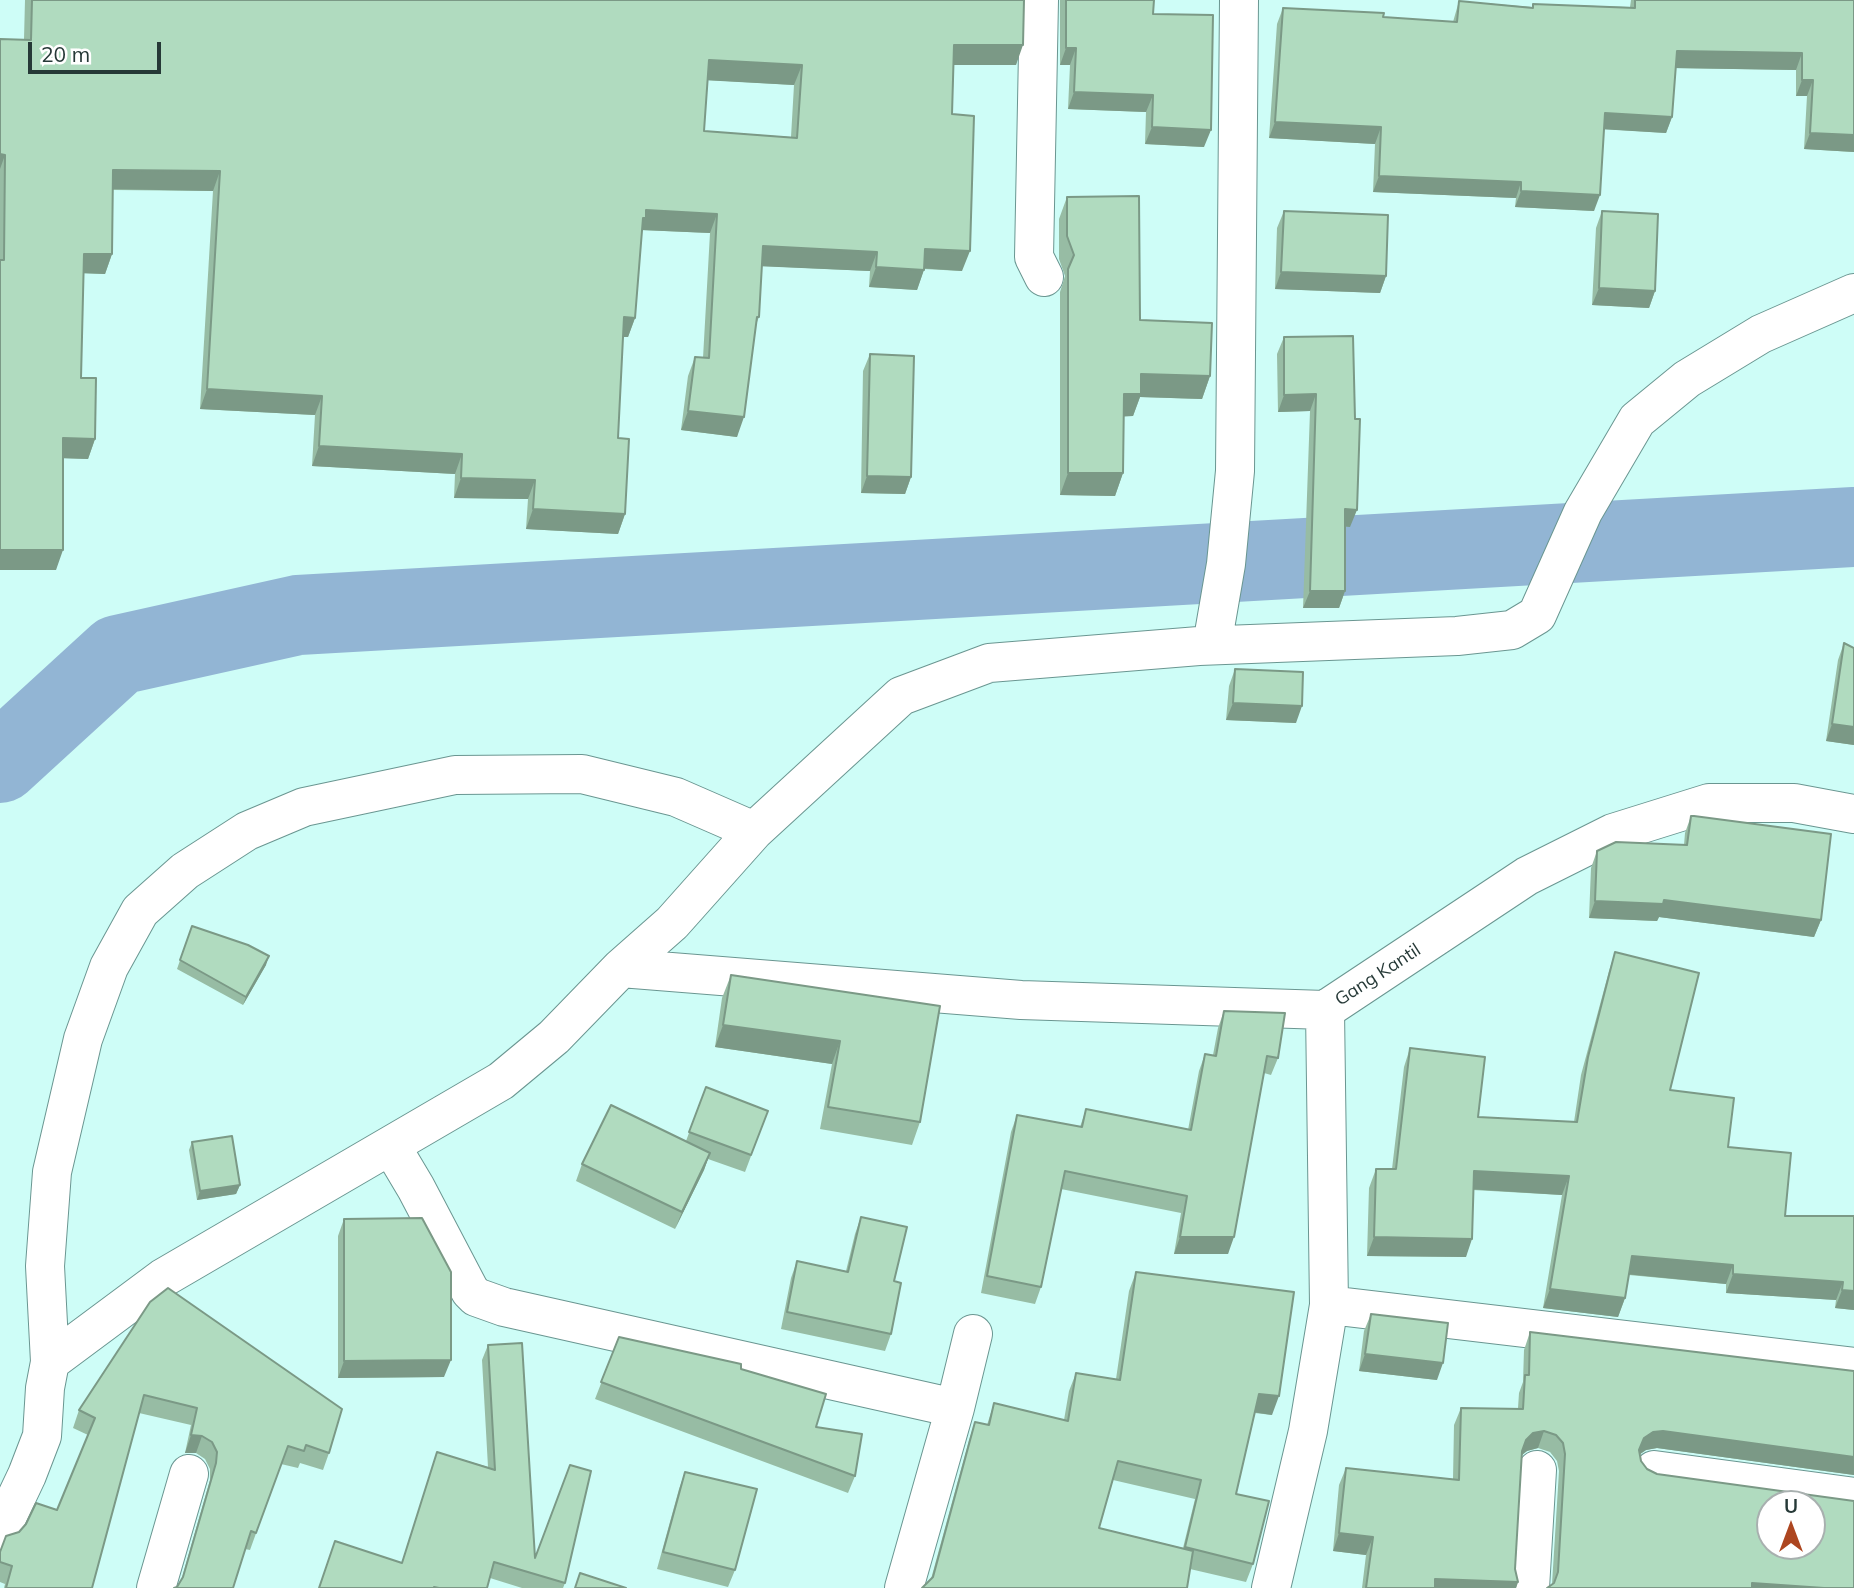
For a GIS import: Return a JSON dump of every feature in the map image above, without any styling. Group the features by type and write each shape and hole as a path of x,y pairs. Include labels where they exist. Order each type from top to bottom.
{"street":[{"path":"1039,0 1034,257 1044,276"},
{"path":"1212,645 1226,564 1235,471 1239,0"},
{"path":"51,1362 163,1278 500,1081 554,1037 621,968 672,923 754,831 901,696 989,663 1212,645 1457,636 1512,630 1537,615 1583,512 1637,420 1687,379 1761,334 1854,293"},
{"path":"0,1532 42,1436 45,1388 51,1362 45,1266 52,1172 83,1039 109,967 141,911 185,871 247,831 304,807 455,775 582,774 676,797 754,831"},
{"name":"Gang Kantil","path":"1271,1588 1308,1430 1329,1305 1325,1010 1527,876 1613,833 1709,803 1794,803 1854,814"},
{"path":"621,968 1021,1000 1325,1010"},
{"path":"391,1146 470,1292 476,1297 504,1307 955,1408"},
{"path":"1329,1305 1854,1367"},
{"path":"904,1588 973,1334"},
{"path":"1530,1588 1537,1471"},
{"path":"1654,1471 1854,1497"},
{"path":"156,1588 189,1474"}],"building":[{"path":"32,0 1024,0 1023,45 954,45 952,114 974,116 970,251 925,249 924,270 876,267 877,252 763,246 759,317 744,417 688,411 695,357 709,358 717,214 646,210 646,218 643,218 635,318 624,317 618,438 629,439 625,514 533,509 535,480 461,478 462,454 319,446 322,396 207,389 220,171 113,170 112,254 84,254 81,378 96,378 95,439 63,438 63,550 0,550 0,260 4,260 5,155 0,154 0,39 31,40","holes":["709,60 802,65 797,138 704,131"]},
{"path":"1066,0 1154,0 1153,14 1213,15 1211,130 1152,127 1153,95 1074,92 1076,48 1066,48"},
{"path":"1635,0 1854,0 1854,135 1810,133 1813,80 1802,80 1802,53 1677,51 1672,117 1605,113 1600,195 1521,191 1521,182 1379,176 1381,127 1275,122 1283,8 1384,13 1383,17 1457,22 1459,1 1533,8 1533,4 1635,8"},
{"path":"1139,196 1140,320 1212,323 1210,376 1141,374 1141,394 1124,394 1123,473 1068,473 1068,269 1074,255 1067,236 1067,197"},
{"path":"1284,211 1388,215 1386,276 1281,272"},
{"path":"1602,211 1658,214 1655,291 1599,288"},
{"path":"1353,336 1355,419 1360,419 1357,510 1345,509 1345,591 1310,591 1316,394 1284,395 1284,337"},
{"path":"870,354 914,356 911,477 867,476"},
{"path":"1844,643 1854,648 1854,727 1832,724"},
{"path":"1235,669 1303,672 1302,706 1233,703"},
{"path":"1691,816 1831,834 1821,920 1664,900 1663,904 1595,901 1597,851 1616,842 1687,845"},
{"path":"192,926 248,945 269,956 246,997 180,960"},
{"path":"1615,952 1699,973 1670,1090 1734,1098 1728,1147 1791,1153 1785,1216 1854,1216 1854,1291 1842,1290 1843,1282 1733,1274 1733,1265 1632,1256 1625,1298 1550,1289 1569,1176 1474,1171 1472,1239 1374,1237 1376,1169 1396,1169 1410,1048 1485,1057 1478,1117 1577,1122 1588,1057"},
{"path":"731,975 940,1006 920,1122 828,1107 840,1041 723,1025"},
{"path":"1224,1011 1285,1013 1278,1058 1267,1056 1234,1237 1180,1237 1187,1196 1065,1171 1041,1287 987,1276 1017,1115 1082,1127 1086,1109 1191,1130 1205,1054 1216,1056"},
{"path":"706,1087 768,1111 751,1155 689,1132"},
{"path":"611,1105 710,1153 682,1212 582,1164"},
{"path":"232,1136 240,1185 200,1191 192,1142"},
{"path":"861,1217 907,1227 894,1281 901,1283 891,1334 787,1312 797,1261 848,1272"},
{"path":"422,1218 451,1272 451,1360 344,1361 344,1219"},
{"path":"1136,1272 1294,1292 1279,1396 1259,1394 1236,1494 1269,1501 1253,1564 1185,1547 1201,1480 1118,1461 1099,1528 1193,1551 1187,1588 922,1588 933,1577 975,1422 989,1425 994,1403 1068,1421 1076,1373 1120,1380"},
{"path":"168,1288 342,1409 329,1453 306,1445 304,1451 288,1446 256,1533 251,1531 233,1588 174,1588 183,1577 217,1452 212,1442 202,1436 191,1435 197,1408 144,1395 92,1588 6,1588 12,1566 0,1562 0,1552 6,1536 19,1532 36,1503 57,1510 95,1418 79,1410 150,1302"},
{"path":"1371,1314 1448,1323 1443,1363 1365,1354"},
{"path":"1530,1332 1854,1371 1854,1457 1663,1431 1653,1432 1644,1438 1639,1450 1641,1461 1647,1469 1657,1474 1774,1490 1756,1490 1756,1560 1826,1560 1826,1497 1854,1501 1854,1588 1752,1583 1752,1588 1547,1588 1554,1583 1558,1572 1565,1454 1563,1443 1556,1435 1544,1431 1533,1433 1526,1440 1522,1451 1515,1569 1518,1582 1435,1579 1435,1588 1366,1588 1373,1537 1339,1533 1346,1468 1459,1480 1461,1408 1523,1409 1525,1375 1529,1375"},
{"path":"619,1337 741,1364 741,1369 826,1394 816,1427 862,1434 855,1476 601,1382"},
{"path":"522,1343 535,1558 570,1465 591,1471 565,1583 494,1562 487,1588 319,1588 335,1541 402,1563 437,1452 495,1470 488,1345"},
{"path":"685,1472 757,1489 735,1570 663,1552"},
{"path":"580,1573 626,1588 575,1588"}],"waterway":[{"path":"0,763 118,655 298,615 1854,527"}]}
